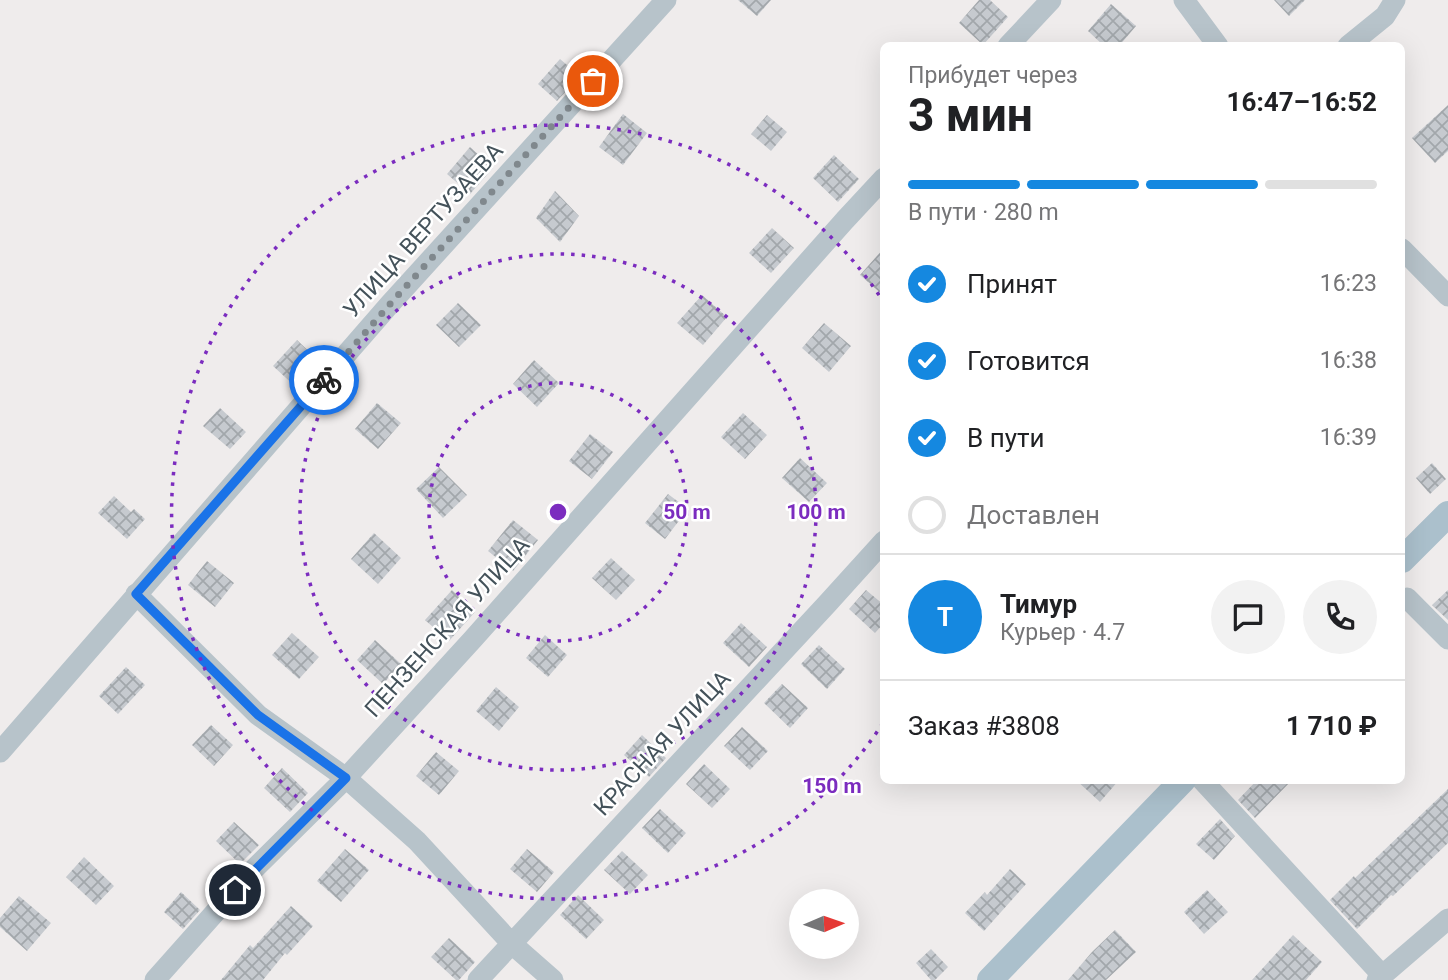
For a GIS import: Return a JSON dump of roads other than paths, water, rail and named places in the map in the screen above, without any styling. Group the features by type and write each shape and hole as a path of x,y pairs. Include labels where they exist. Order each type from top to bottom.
{"main road":[{"path":"1405,558 1448,514"},
{"path":"990,980 1179,784"}],"street":[{"name":"УЛИЦА ВЕРТУЗАЕВА","path":"0,752 390,304 666,0"},
{"path":"1012,42 1051,0"},
{"path":"1184,0 1215,42"},
{"path":"1353,42 1385,16 1395,0"},
{"name":"ПЕНЗЕНСКАЯ УЛИЦА","path":"155,980 251,872 346,778 473,639 880,182"},
{"path":"1405,252 1448,296"},
{"name":"КРАСНАЯ УЛИЦА","path":"478,980 880,545"},
{"path":"136,594 258,715 346,778 417,841 512,944 554,980"},
{"path":"1407,598 1448,639"},
{"path":"1206,784 1380,978 1448,919"}]}
